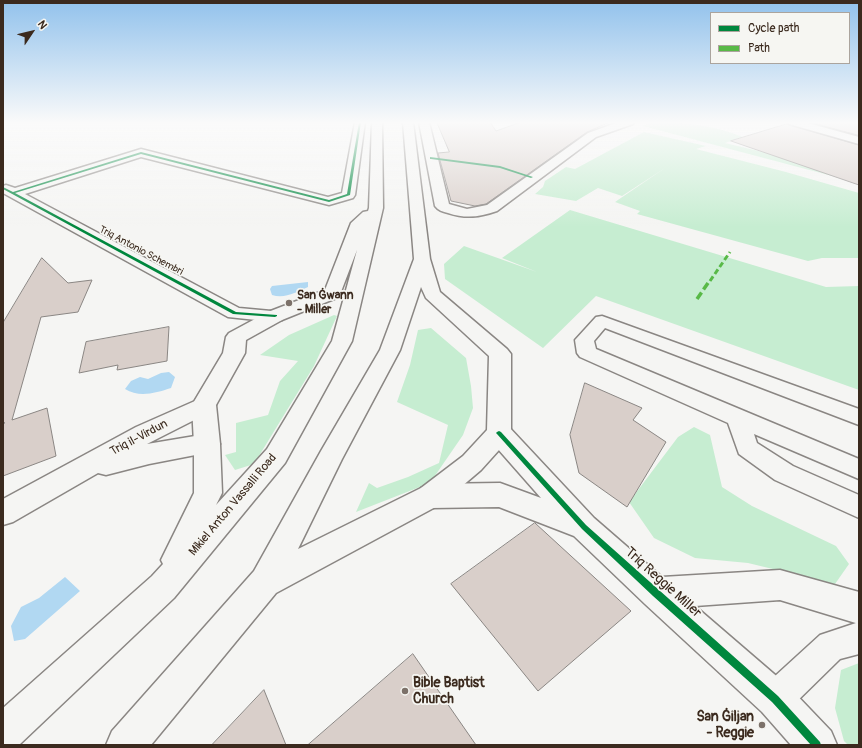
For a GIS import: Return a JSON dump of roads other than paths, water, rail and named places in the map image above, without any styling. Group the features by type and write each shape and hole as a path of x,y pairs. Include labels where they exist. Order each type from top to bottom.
{"main road":[{"path":"8,190 127,157"},
{"path":"156,157 329,202 348,195 354,157"},
{"name":"Mikiel Anton Vassalli Road","path":"3,734 163,587 276,456 342,341 376,208 377,157"},
{"path":"265,582 431,496 472,463 499,433 500,354 432,294 422,260 412,157"},
{"path":"431,157 442,206 456,212 475,214 492,208 562,157"},
{"name":"Triq Antonio Schembri","path":"8,190 234,313 275,316"},
{"path":"236,337 275,316 332,293 359,223 376,208"},
{"path":"126,745 265,582 330,458 390,350 422,260"},
{"path":"163,587 208,493 207,444 204,405 234,353 236,337 234,313"},
{"name":"Triq il-Virdun","path":"3,513 145,434 204,405"},
{"name":"Triq Reggie Miller","path":"499,433 584,527 775,699 818,745"},
{"name":"Triq il-Virdun","path":"76,473 149,454 207,444"},
{"name":"Triq Reggie Miller","path":"431,496 500,495 584,527"},
{"path":"656,593 780,585 859,608"}],"lane":[{"path":"859,417 602,321 584,340 587,353 859,469"},
{"path":"737,418 747,448 784,473 859,507"},
{"path":"775,699 831,646 859,638"}],"water":[{"path":"308,282 308,287 286,296 272,295 270,289 272,286"},
{"path":"169,372 175,377 171,388 148,394 130,392 125,389 131,381 140,377 148,379 161,373"},
{"path":"65,577 80,591 25,639 14,641 11,626 21,607 39,598"}],"place":[{"name":"San Ġwann - Miller","path":"289,303"},
{"name":"Bible Baptist Church","path":"405,691"},
{"name":"San Ġiljan - Reggie","path":"762,725"}]}
